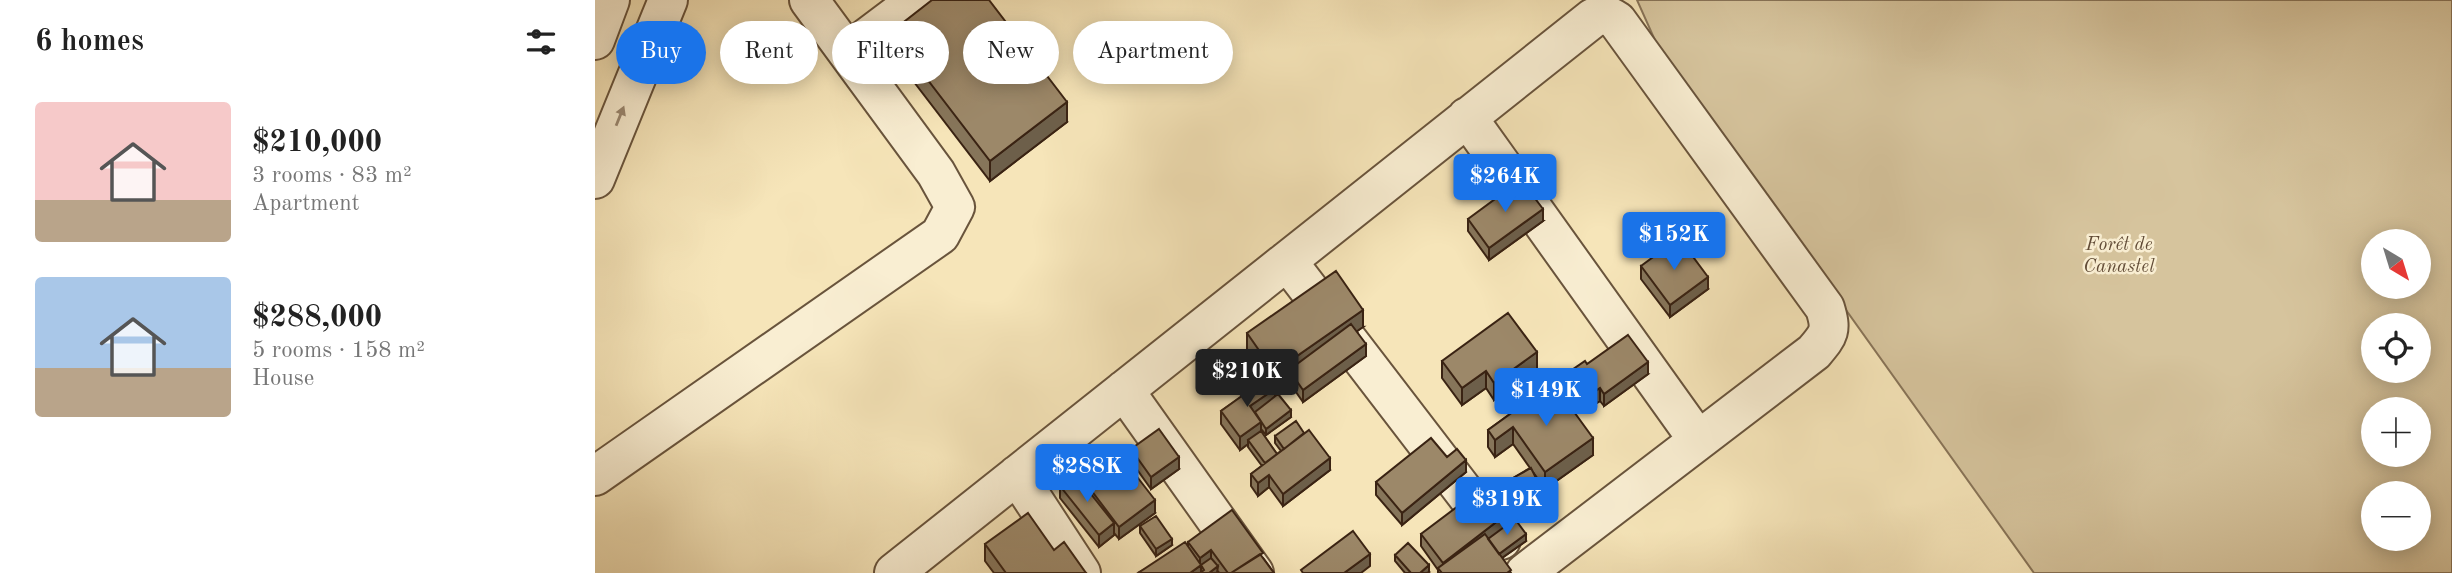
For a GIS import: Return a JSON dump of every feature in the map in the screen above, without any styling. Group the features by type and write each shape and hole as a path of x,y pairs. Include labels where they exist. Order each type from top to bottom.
{"street":[{"path":"595,40 610,0"},
{"path":"595,179 668,0"},
{"path":"809,0 832,31"},
{"path":"889,21 917,0"},
{"path":"894,573 1467,117 1593,18 1610,8 1825,308 1830,324 1828,337 1814,352 1525,573 1287,261"},
{"path":"595,476 940,235 955,207 936,173 871,84"},
{"path":"1467,117 1698,440"},
{"path":"1125,390 1254,573"},
{"path":"1017,475 1081,573"}],"green space":[{"name":"Forêt de Canastel","path":"1637,0 2452,0 2452,573 2034,573 1658,47"}],"building":[{"path":"932,0 989,0 1005,21 963,21 963,84 1053,84 1067,102 990,161 931,84 949,84 949,21 905,21"},
{"path":"1521,180 1543,209 1489,248 1468,219"},
{"path":"1679,238 1708,277 1670,305 1641,266"},
{"path":"1336,271 1363,310 1274,372 1247,333"},
{"path":"1508,313 1537,352 1494,383 1486,371 1462,388 1442,361"},
{"path":"1351,324 1366,344 1303,390 1289,370"},
{"path":"1628,335 1648,362 1604,394 1600,388 1584,399 1566,374 1585,361 1587,364"},
{"path":"1267,378 1275,389 1250,406 1261,422 1240,437 1221,411"},
{"path":"1553,383 1593,438 1545,472 1513,427 1495,440 1488,430"},
{"path":"1278,394 1291,410 1266,429 1255,412"},
{"path":"1296,421 1304,433 1284,449 1275,436"},
{"path":"1159,429 1179,457 1151,477 1131,449"},
{"path":"1309,430 1330,458 1283,494 1269,475 1258,483 1251,474"},
{"path":"1261,431 1277,454 1265,463 1248,440"},
{"path":"1431,438 1447,457 1457,449 1466,460 1402,513 1376,482"},
{"path":"1124,460 1155,500 1119,527 1088,486"},
{"path":"1531,468 1539,484 1522,493 1513,478"},
{"path":"1075,474 1114,523 1099,535 1060,486"},
{"path":"1482,488 1504,516 1443,563 1421,534"},
{"path":"1232,510 1263,553 1228,573 1211,550 1200,558 1188,542"},
{"path":"1028,513 1054,550 1064,542 1086,573 1006,573 985,544"},
{"path":"1156,516 1172,539 1156,549 1140,526"},
{"path":"1515,519 1526,534 1499,554 1488,539"},
{"path":"1353,531 1370,554 1344,573 1303,573 1301,570"},
{"path":"1485,534 1511,570 1507,573 1442,573 1438,568"},
{"path":"1185,542 1201,565 1190,573 1138,573"},
{"path":"1408,543 1429,565 1420,573 1411,573 1395,555"},
{"path":"1260,554 1274,573 1231,573"},
{"path":"1211,558 1218,566 1209,573 1200,573 1204,570 1201,565"}]}
